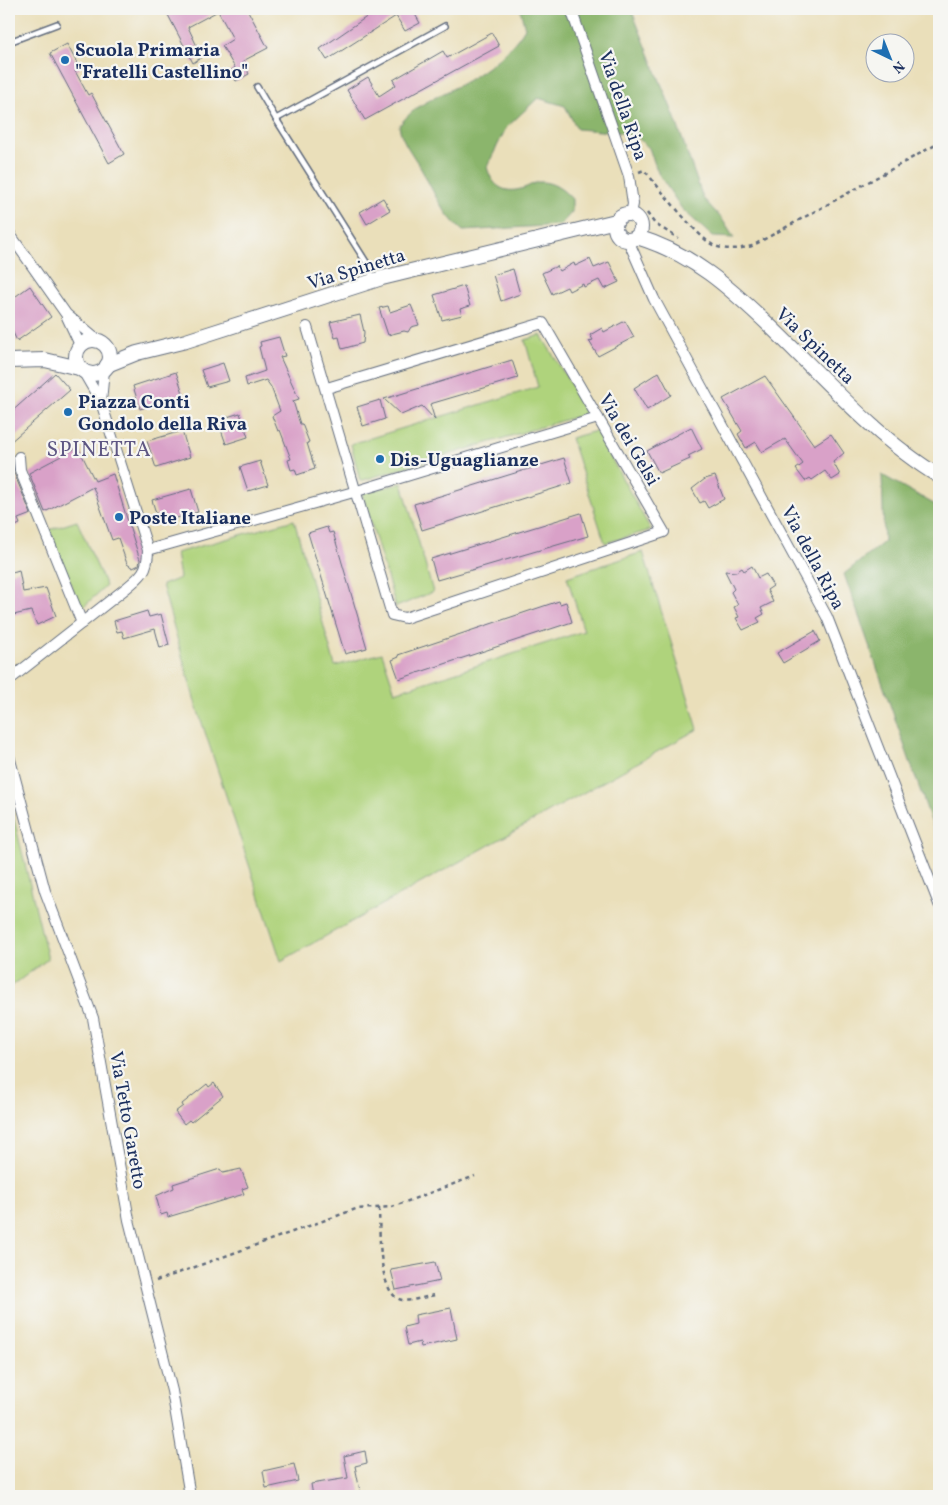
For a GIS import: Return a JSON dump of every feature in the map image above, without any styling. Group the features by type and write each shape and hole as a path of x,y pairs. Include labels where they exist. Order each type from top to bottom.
{"main road":[{"path":"628,232 620,216 630,214"},
{"name":"Via Spinetta","path":"106,368 137,353 186,341 374,281 547,236 589,229 628,232 664,245 695,262 724,284 887,439 939,476"},
{"path":"9,361 45,360 94,374 106,368 110,356 102,343 87,341 45,360"},
{"name":"Via Spinetta","path":"102,343 137,353"},
{"path":"79,346 76,358 81,369"}],"street":[{"name":"Via della Ripa","path":"571,9 629,176 633,204 630,214"},
{"name":"Via della Ripa","path":"628,232 654,299 827,617 939,904"},
{"path":"9,233 66,314 79,346"},
{"path":"66,314 102,343"},
{"name":"Via dei Gelsi","path":"327,388 543,324 664,532 405,618 392,614 357,491"},
{"path":"307,327 357,491"},
{"path":"101,402 106,368"},
{"path":"9,680 140,577 148,565 148,550 101,402 81,369"},
{"path":"148,550 357,491 598,418"},
{"path":"19,457 20,470 82,623"},
{"name":"Via Tetto Garetto","path":"9,756 45,892 93,1018 129,1220 172,1391 190,1496"}],"lane":[{"path":"9,42 57,24"},
{"path":"276,119 445,26"},
{"path":"257,86 366,262 374,281"}],"path":[{"path":"629,176 644,170 704,239 722,248 739,249 752,246 939,143"},
{"path":"146,1285 356,1209 392,1207 475,1176"},
{"path":"378,1208 383,1279 392,1294 402,1300 436,1295"}],"green space":[{"path":"520,9 631,9 675,118 703,198 722,219 734,238 713,237 682,209 658,173 649,148 638,138 624,133 577,129 565,106 538,98 506,128 487,167 489,174 496,184 510,190 517,190 538,182 557,186 572,199 572,212 560,225 463,231 449,217 405,142 399,126 417,108 473,77 511,47 525,28"},
{"path":"541,335 588,413 360,481 351,444 538,387 525,340"},
{"path":"596,431 651,530 605,543 571,438"},
{"path":"882,475 939,507 939,839 937,838 844,574 884,542"},
{"path":"402,483 433,592 396,607 362,493"},
{"path":"294,520 335,666 382,653 395,692 584,631 567,577 643,552 698,729 281,961 196,705 162,585 180,578 176,553"},
{"path":"77,521 106,586 81,609 49,530"},
{"path":"9,798 48,959 9,988"}],"building":[{"path":"175,9 247,9 268,48 243,61 249,74 236,81 230,71 235,68 222,46 233,39 218,11 188,27 202,57 193,63 167,13"},
{"path":"378,9 412,9 420,23 405,31 396,16 327,60 320,49"},
{"path":"492,33 499,46 365,120 347,90 368,77 379,96 396,85 393,80 443,51 447,58"},
{"path":"67,44 80,69 75,71 88,95 91,93 124,154 109,163 50,53"},
{"path":"383,198 390,210 367,224 360,212"},
{"path":"590,259 594,268 609,262 619,282 604,289 599,280 584,287 583,284 569,291 567,287 552,294 542,273 557,266 560,271 574,263 575,266"},
{"path":"513,269 520,294 501,301 493,275"},
{"path":"30,286 51,317 17,341 9,324 9,301"},
{"path":"464,286 470,306 460,309 462,315 442,320 434,295"},
{"path":"411,305 419,325 411,327 408,332 404,331 388,335 379,308 388,306 390,312"},
{"path":"360,315 364,332 363,343 342,349 339,337 335,338 330,322"},
{"path":"625,321 634,337 598,356 589,341 593,340 590,335 602,328 604,332"},
{"path":"279,337 285,356 280,357 299,399 293,401 300,424 302,424 309,442 307,443 315,469 297,475 295,469 291,470 288,460 291,459 280,430 278,431 272,416 280,411 271,387 266,380 247,386 245,378 265,371 259,347 261,346 260,342"},
{"path":"512,360 518,378 430,404 435,420 422,406 401,415 384,399"},
{"path":"223,363 229,381 207,387 201,370"},
{"path":"176,372 185,399 166,405 162,402 140,409 133,386"},
{"path":"659,372 671,395 647,410 634,388"},
{"path":"55,373 70,390 9,443 9,414"},
{"path":"765,376 814,445 831,434 844,453 833,462 840,475 832,480 825,471 812,480 810,478 805,481 796,469 803,464 785,439 762,452 756,442 746,448 738,434 742,431 723,399"},
{"path":"380,400 385,419 363,426 357,407"},
{"path":"240,413 248,437 226,444 219,424 228,421 227,417"},
{"path":"691,427 702,449 688,456 690,459 659,473 647,451"},
{"path":"182,431 190,457 156,468 147,441"},
{"path":"78,447 95,481 113,474 140,560 139,565 133,568 127,564 118,538 112,540 93,487 45,512 29,473"},
{"path":"9,453 12,458 14,473 31,514 18,519 20,524 9,529"},
{"path":"564,458 572,483 422,530 414,504"},
{"path":"260,461 268,485 248,491 240,467"},
{"path":"715,476 724,499 708,508 704,501 700,503 692,489 705,479"},
{"path":"191,489 198,512 159,523 152,500"},
{"path":"581,513 588,536 437,580 431,559"},
{"path":"327,527 329,533 333,532 367,648 345,654 308,533"},
{"path":"752,566 758,578 766,574 773,586 767,590 773,602 761,608 764,614 757,618 760,622 743,630 736,618 739,617 734,607 738,605 731,592 734,589 725,571 736,572 742,568 744,571"},
{"path":"19,570 23,592 46,588 56,616 37,625 31,611 9,616 9,573"},
{"path":"559,601 560,604 566,602 572,622 399,679 392,660 399,657 398,655"},
{"path":"147,611 149,617 161,614 169,645 160,648 155,629 124,638 122,631 117,632 114,621"},
{"path":"815,631 820,641 783,663 777,653"},
{"path":"214,1083 223,1096 191,1122 189,1120 184,1124 175,1112 207,1084 209,1087"},
{"path":"220,1169 223,1173 241,1169 248,1187 242,1189 244,1194 168,1217 167,1213 161,1215 156,1196 174,1188 173,1184"},
{"path":"435,1262 440,1281 396,1290 391,1270"},
{"path":"451,1308 457,1339 421,1347 420,1342 408,1345 404,1327 416,1324 415,1315"},
{"path":"365,1451 367,1463 355,1466 361,1496 313,1496 311,1484 348,1478 344,1456"},
{"path":"294,1464 298,1481 266,1488 263,1471"}],"place":[{"name":"Scuola Primaria \"Fratelli Castellino\"","path":"65,60"},
{"name":"Piazza Conti Gondolo della Riva","path":"68,412"},
{"name":"Dis-Uguaglianze","path":"380,459"},
{"name":"Poste Italiane","path":"119,517"}],"district":[{"name":"SPINETTA","path":"99,449"}]}
